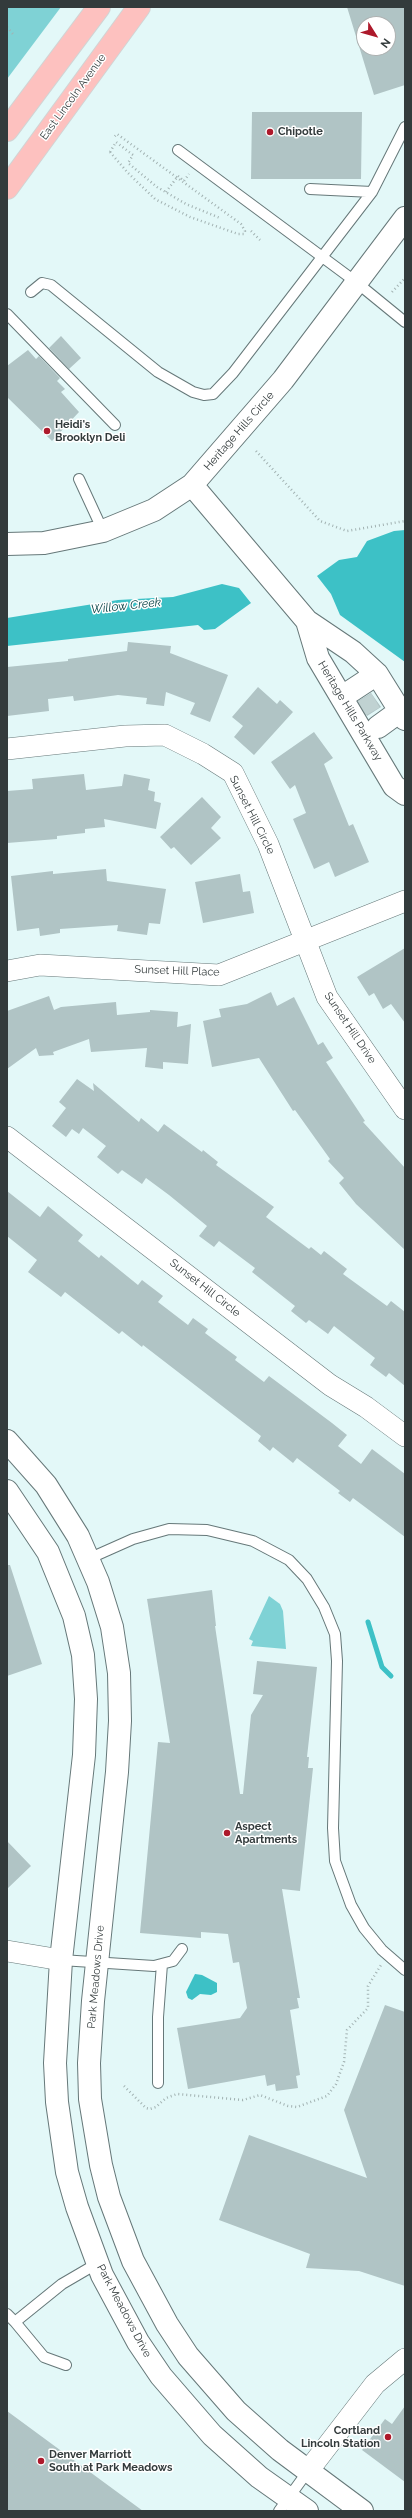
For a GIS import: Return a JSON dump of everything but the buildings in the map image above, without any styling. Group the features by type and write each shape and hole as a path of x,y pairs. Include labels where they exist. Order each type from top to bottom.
{"main road":[{"path":"7,130 99,7"},
{"name":"East Lincoln Avenue","path":"7,188 139,7"},
{"name":"Heritage Hills Circle","path":"7,544 44,543 103,531 154,510 172,500 192,485 283,380 405,218"},
{"name":"Heritage Hills Parkway","path":"192,485 307,621 353,652 377,674 402,715"},
{"name":"Heritage Hills Parkway","path":"307,621 318,658 361,705 385,740 405,790"},
{"path":"377,674 361,705 402,715"},
{"name":"Heritage Hills Parkway","path":"361,705 394,786 405,794"},
{"name":"Park Meadows Drive","path":"7,1441 27,1462 63,1509 88,1559 112,1627 119,1673 120,1720 117,1772 97,1961 89,2063 90,2099 107,2191 133,2260 167,2324 188,2356 214,2388 242,2416 280,2450 362,2511"},
{"name":"Park Meadows Drive","path":"7,1491 48,1552 74,1616 83,1655 86,1699 84,1755 62,1960 55,2063 57,2102 67,2172 77,2207 98,2263 138,2342 161,2376 212,2435 259,2477 284,2504 307,2511"}],"street":[{"name":"Sunset Hill Circle","path":"7,749 125,736 165,735 203,754 233,773 268,844 306,942"},
{"name":"Sunset Hill Place","path":"7,971 40,965 219,975 306,942 405,901"},
{"name":"Sunset Hill Drive","path":"306,942 327,997 405,1108"},
{"name":"Sunset Hill Circle","path":"7,1137 330,1385 366,1407 405,1436"},
{"path":"7,1951 62,1960"},
{"path":"308,2471 375,2384 405,2359"}],"lane":[{"path":"30,292 42,282 52,285 158,372 193,392 204,395 213,394 222,387 372,192 405,127"},
{"path":"178,150 356,282 405,322"},
{"path":"310,189 372,192"},
{"path":"7,314 115,425"},
{"path":"79,479 103,531"},
{"path":"88,1559 133,1540 168,1530 207,1530 253,1541 289,1560 307,1579 324,1607 335,1634 337,1661 333,1828 335,1861 351,1905 364,1928 388,1956 405,1970"},
{"path":"62,1960 97,1961 154,1966 173,1961 182,1949"},
{"path":"158,2083 158,2017 162,1964"},
{"path":"15,2322 62,2284 98,2263"},
{"path":"7,2314 44,2356 66,2365"},
{"path":"284,2504 308,2471"}],"path":[{"path":"7,28 13,34"},
{"path":"114,137 117,134 241,224 245,231 244,234 238,234 190,217 156,198 128,173 110,152 116,142 133,155 128,163 166,192 220,218"},
{"path":"166,192 178,176 184,181 197,164"},
{"path":"251,232 260,240"},
{"path":"392,292 405,278"},
{"path":"256,451 320,521 347,531 405,521"},
{"path":"124,2086 146,2108 150,2109 156,2107 166,2098 177,2094 243,2100 260,2095 288,2106 297,2107 327,2096 336,2084 344,2062 347,2030 368,2008 368,1986 371,1979 388,1956"}],"shaded area":[{"path":"7,7 61,7 7,79"},
{"path":"269,1596 280,1604 283,1611 286,1649 251,1646 253,1641 249,1639"}],"water":[{"path":"405,530 405,662 340,615 331,594 317,576 339,560 357,557 367,541 394,531"},
{"name":"Willow Creek","path":"222,584 239,588 251,603 215,629 204,630 198,625 7,646 7,618 118,600 173,597"},
{"path":"195,1974 202,1975 217,1983 217,1992 211,1995 200,1994 192,2000 188,1998 186,1992"}],"waterway":[{"path":"368,1622 382,1667 391,1676"}],"tunnel":[{"path":"362,699 370,713"}],"place":[{"name":"Chipotle","path":"270,132"},
{"name":"Heidi's Brooklyn Deli","path":"47,431"},
{"name":"Aspect Apartments","path":"227,1833"},
{"name":"Cortland Lincoln Station","path":"388,2437"},
{"name":"Denver Marriott South at Park Meadows","path":"41,2461"}]}
